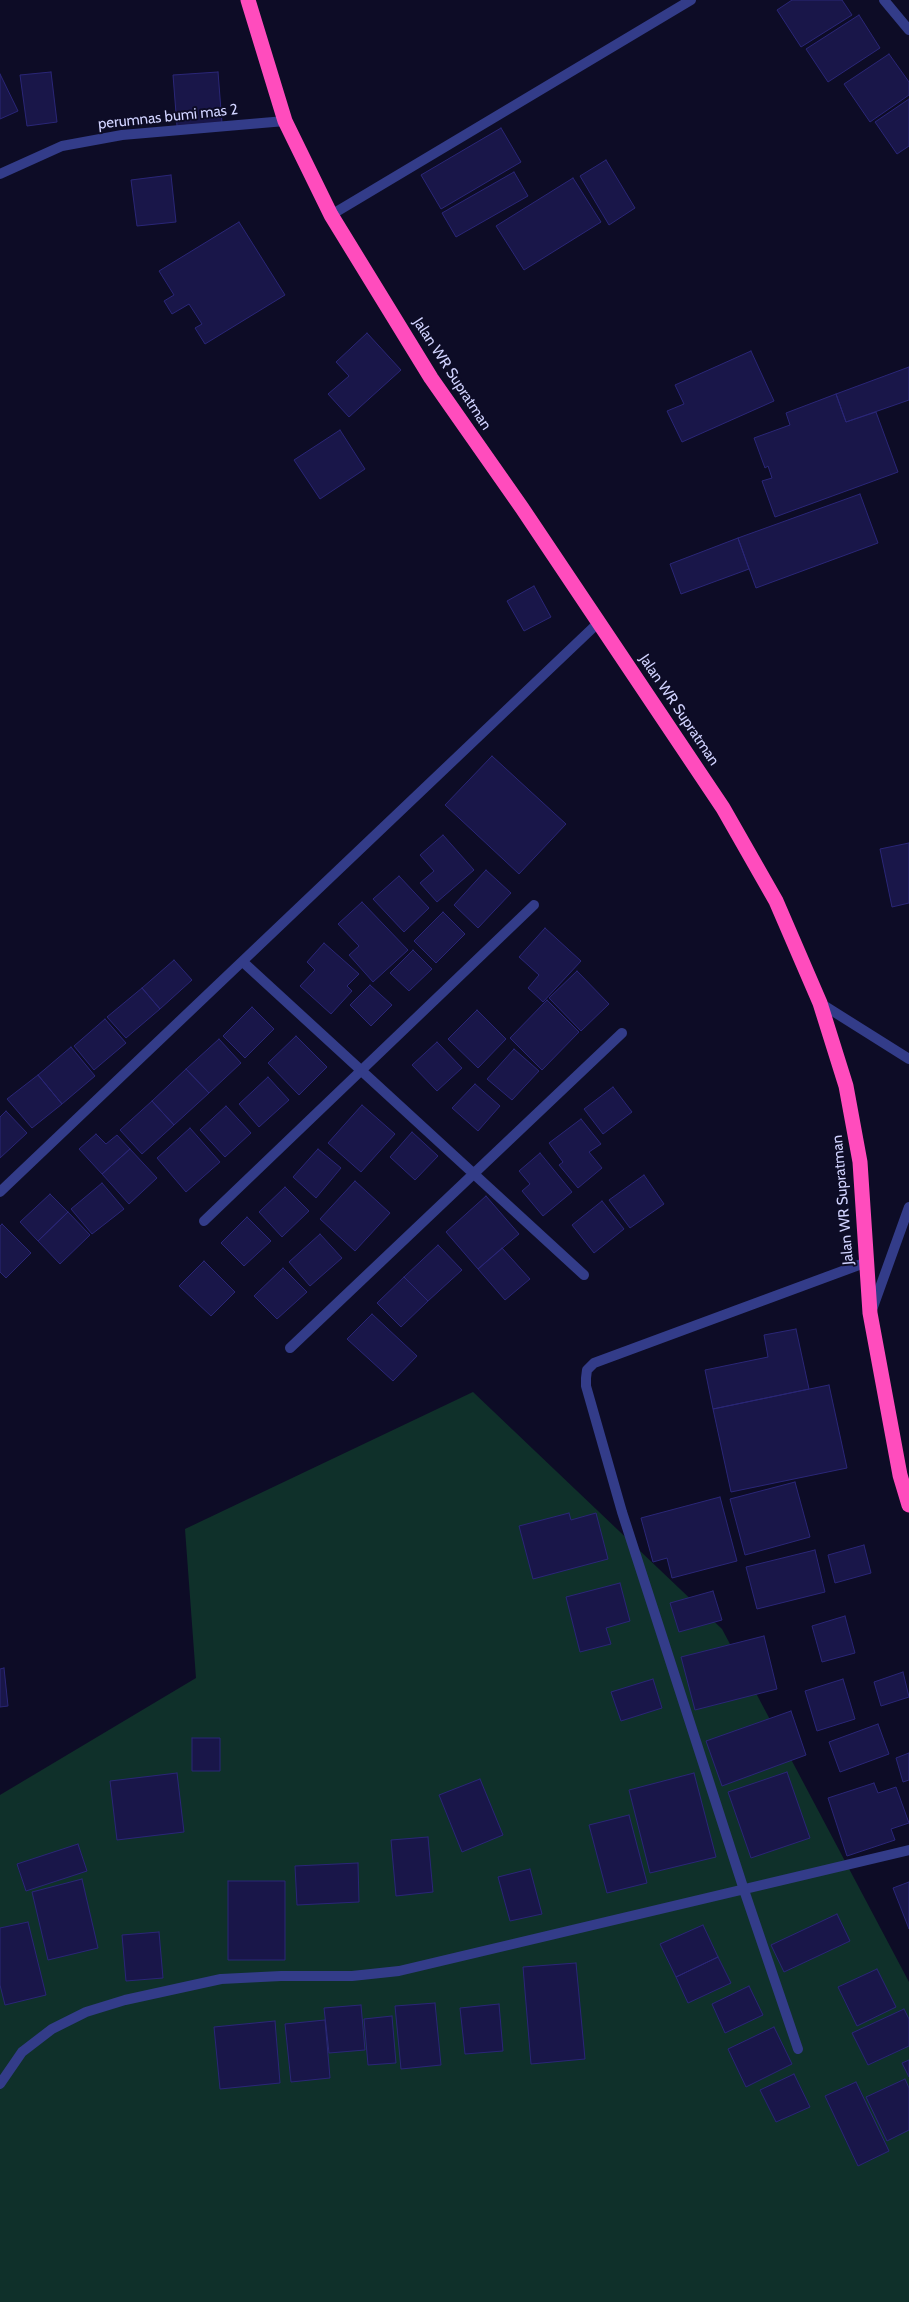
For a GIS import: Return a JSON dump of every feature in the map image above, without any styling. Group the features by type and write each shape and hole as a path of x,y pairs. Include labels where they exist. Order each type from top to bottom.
{"highway":[{"name":"Jalan WR Supratman","path":"248,0 285,121 331,214 431,378 599,622 723,808 776,902 820,1003 846,1086 860,1162 870,1313 900,1474 909,1506"}],"street":[{"path":"331,214 691,0"},
{"path":"884,0 909,30"},
{"name":"perumnas bumi mas 2","path":"0,174 62,146 122,135 285,121"},
{"path":"0,1192 599,622"},
{"path":"204,1221 534,905"},
{"path":"242,962 584,1275"},
{"path":"820,1003 909,1059"},
{"path":"290,1348 622,1033"},
{"path":"870,1313 909,1207"},
{"path":"798,2049 744,1890 622,1512 586,1386 587,1370 594,1363 867,1262"},
{"path":"0,2084 22,2052 52,2029 86,2012 125,2000 221,1980 281,1976 352,1976 399,1970 909,1850"}],"green space":[{"path":"473,1392 722,1629 909,1982 909,2302 0,2302 0,1795 196,1678 185,1529"}],"building":[{"path":"792,0 842,0 852,15 801,47 777,10"},
{"path":"859,15 880,48 828,82 806,49"},
{"path":"889,54 909,82 909,95 870,122 844,84"},
{"path":"51,72 57,122 27,126 20,75"},
{"path":"218,72 222,123 177,126 173,75"},
{"path":"0,74 18,111 0,119"},
{"path":"909,99 909,146 897,154 875,122"},
{"path":"501,128 521,162 441,209 421,175"},
{"path":"606,160 635,208 609,225 580,176"},
{"path":"514,172 528,196 456,237 442,213"},
{"path":"171,175 176,222 137,226 131,180"},
{"path":"573,178 601,222 524,270 496,226"},
{"path":"239,222 285,295 205,344 195,328 202,324 189,304 172,314 164,301 174,295 159,271"},
{"path":"367,333 401,370 349,417 328,394 349,376 336,362"},
{"path":"751,351 774,401 682,442 667,411 684,404 675,385"},
{"path":"909,367 909,400 846,422 836,394"},
{"path":"836,394 846,422 876,412 898,472 775,517 762,481 772,478 768,466 765,468 754,438 790,425 786,413"},
{"path":"340,430 365,469 320,499 294,460"},
{"path":"860,494 878,543 756,588 738,538"},
{"path":"738,538 749,569 681,594 670,564"},
{"path":"534,586 551,617 524,631 507,601"},
{"path":"492,756 566,824 519,874 445,805"},
{"path":"443,835 474,870 437,902 420,883 434,871 420,855"},
{"path":"909,843 909,903 892,907 880,849"},
{"path":"486,870 511,893 478,928 454,905"},
{"path":"399,876 429,908 404,932 373,899"},
{"path":"362,902 408,950 373,982 349,955 359,946 338,924"},
{"path":"443,912 465,934 436,963 414,941"},
{"path":"545,928 581,961 543,1002 528,988 539,975 519,957"},
{"path":"324,943 359,974 347,986 352,991 331,1014 300,986 315,970 307,962"},
{"path":"413,950 432,969 409,991 390,973"},
{"path":"174,960 192,980 160,1009 142,988"},
{"path":"577,971 609,1004 581,1031 549,998"},
{"path":"370,985 392,1005 371,1026 350,1005"},
{"path":"142,988 160,1009 126,1038 107,1017"},
{"path":"547,1000 579,1032 542,1070 510,1038"},
{"path":"252,1007 274,1029 245,1058 223,1036"},
{"path":"477,1010 506,1039 478,1068 448,1039"},
{"path":"105,1019 126,1043 94,1070 74,1046"},
{"path":"296,1036 327,1067 299,1095 268,1063"},
{"path":"219,1039 241,1063 209,1093 186,1069"},
{"path":"437,1042 462,1068 437,1091 412,1065"},
{"path":"71,1047 95,1076 62,1104 38,1075"},
{"path":"514,1049 539,1071 512,1100 487,1079"},
{"path":"186,1069 209,1093 174,1125 152,1101"},
{"path":"38,1075 62,1104 32,1128 7,1099"},
{"path":"268,1077 289,1100 259,1127 239,1104"},
{"path":"475,1084 500,1106 478,1131 452,1108"},
{"path":"613,1087 632,1112 603,1134 584,1109"},
{"path":"152,1101 174,1125 142,1154 120,1130"},
{"path":"362,1105 395,1134 361,1172 328,1143"},
{"path":"226,1106 251,1133 225,1157 200,1130"},
{"path":"6,1111 27,1133 0,1158 0,1117"},
{"path":"581,1119 601,1144 589,1152 602,1168 578,1188 559,1165 563,1162 549,1143"},
{"path":"190,1128 220,1162 186,1192 157,1158"},
{"path":"412,1132 438,1156 415,1180 390,1157"},
{"path":"96,1134 106,1144 117,1135 130,1149 102,1174 79,1149"},
{"path":"130,1149 157,1178 129,1204 102,1174"},
{"path":"318,1149 341,1168 316,1198 293,1177"},
{"path":"540,1153 572,1192 543,1216 522,1191 530,1184 519,1171"},
{"path":"644,1175 664,1204 630,1228 609,1200"},
{"path":"355,1181 390,1213 355,1251 320,1219"},
{"path":"102,1183 124,1209 92,1234 71,1209"},
{"path":"285,1187 309,1211 282,1237 259,1212"},
{"path":"50,1194 68,1212 38,1241 20,1222"},
{"path":"486,1196 519,1234 478,1269 446,1232"},
{"path":"602,1201 624,1229 594,1253 572,1225"},
{"path":"68,1212 90,1235 60,1264 38,1241"},
{"path":"247,1217 271,1241 244,1266 221,1243"},
{"path":"2,1224 31,1253 6,1278 0,1272 0,1226"},
{"path":"320,1234 342,1258 310,1286 289,1262"},
{"path":"438,1245 462,1270 428,1301 404,1277"},
{"path":"502,1248 530,1279 505,1300 478,1269"},
{"path":"204,1261 235,1292 211,1316 179,1286"},
{"path":"283,1268 307,1292 277,1319 254,1296"},
{"path":"404,1277 428,1301 401,1327 377,1303"},
{"path":"372,1314 417,1356 393,1381 347,1339"},
{"path":"796,1329 809,1389 713,1409 705,1370 768,1357 764,1335"},
{"path":"829,1385 847,1468 731,1492 713,1409"},
{"path":"795,1482 810,1537 745,1555 730,1499"},
{"path":"720,1497 737,1561 672,1578 667,1558 653,1562 641,1518"},
{"path":"569,1513 571,1520 596,1513 608,1559 533,1579 519,1526"},
{"path":"864,1545 871,1573 835,1583 828,1555"},
{"path":"815,1550 825,1592 757,1609 746,1567"},
{"path":"620,1583 630,1621 606,1628 611,1644 580,1652 566,1597"},
{"path":"713,1591 722,1620 679,1632 670,1603"},
{"path":"845,1616 855,1653 822,1662 812,1626"},
{"path":"764,1636 777,1689 695,1710 681,1657"},
{"path":"4,1668 8,1706 0,1707 0,1669"},
{"path":"903,1672 909,1697 881,1706 874,1682"},
{"path":"653,1679 662,1708 621,1721 611,1692"},
{"path":"843,1679 855,1719 817,1731 805,1691"},
{"path":"791,1711 806,1755 722,1786 706,1741"},
{"path":"878,1724 889,1754 840,1772 829,1742"},
{"path":"192,1738 220,1738 220,1771 192,1771"},
{"path":"909,1753 909,1780 903,1782 896,1758"},
{"path":"787,1772 810,1838 751,1858 728,1792"},
{"path":"177,1773 184,1832 117,1840 110,1781"},
{"path":"694,1773 716,1857 650,1873 629,1790"},
{"path":"480,1779 503,1835 462,1852 439,1795"},
{"path":"874,1783 878,1793 896,1787 909,1823 891,1829 895,1840 847,1856 828,1798"},
{"path":"629,1815 647,1883 607,1893 589,1825"},
{"path":"428,1837 433,1892 396,1896 391,1840"},
{"path":"78,1844 87,1871 26,1891 17,1864"},
{"path":"358,1863 359,1902 297,1905 295,1866"},
{"path":"530,1869 542,1914 510,1921 498,1877"},
{"path":"82,1879 98,1948 48,1960 32,1892"},
{"path":"228,1881 285,1881 285,1960 228,1960"},
{"path":"909,1882 909,1929 893,1888"},
{"path":"837,1914 850,1941 784,1972 771,1945"},
{"path":"28,1922 46,1995 5,2005 0,1985 0,1928"},
{"path":"703,1925 718,1957 676,1977 660,1944"},
{"path":"159,1932 163,1978 126,1981 122,1935"},
{"path":"718,1957 731,1983 688,2003 676,1977"},
{"path":"576,1963 585,2059 531,2064 523,1967"},
{"path":"877,1969 896,2007 857,2026 838,1987"},
{"path":"749,1986 763,2015 725,2033 712,2004"},
{"path":"435,2003 441,2065 401,2069 395,2006"},
{"path":"499,2004 503,2051 465,2054 460,2008"},
{"path":"361,2005 365,2050 329,2053 324,2008"},
{"path":"904,2009 909,2019 909,2046 868,2065 852,2033"},
{"path":"392,2016 396,2063 368,2065 364,2019"},
{"path":"325,2020 330,2078 291,2082 285,2024"},
{"path":"275,2021 280,2083 220,2089 214,2027"},
{"path":"774,2027 792,2064 746,2087 728,2049"},
{"path":"909,2060 909,2077 902,2063"},
{"path":"794,2074 810,2107 776,2122 760,2090"},
{"path":"905,2079 909,2088 909,2130 887,2141 866,2097"},
{"path":"856,2082 889,2151 858,2166 825,2096"}]}
